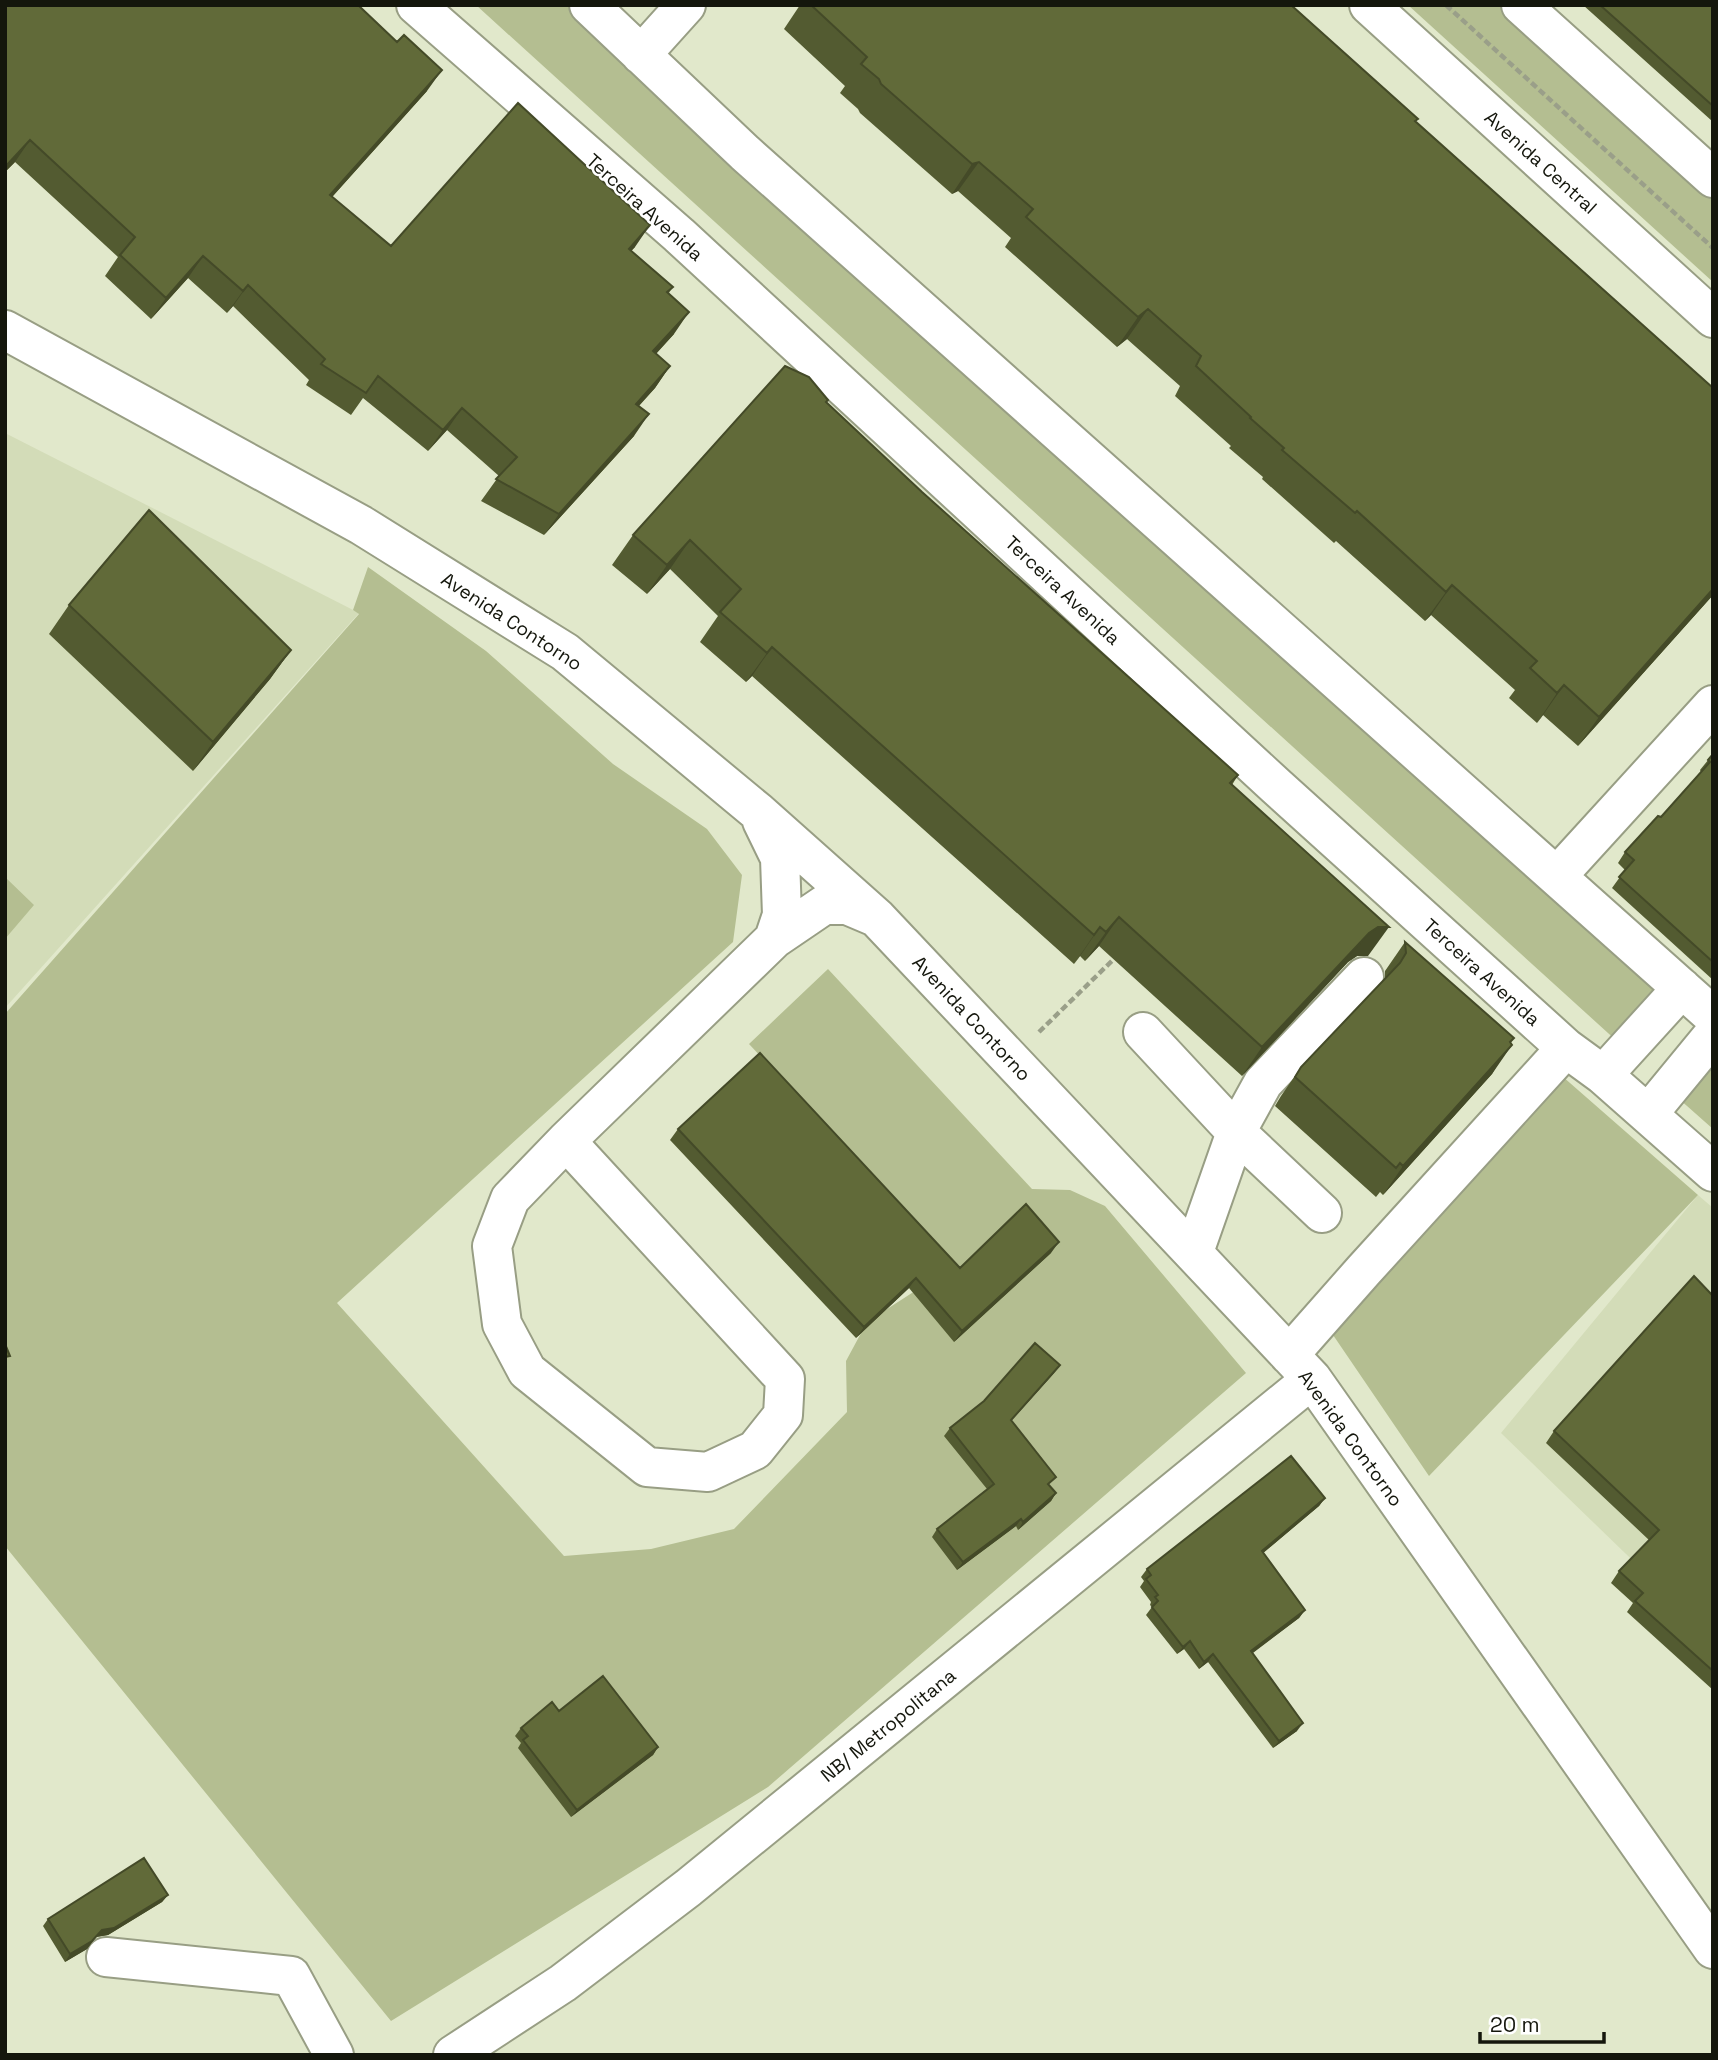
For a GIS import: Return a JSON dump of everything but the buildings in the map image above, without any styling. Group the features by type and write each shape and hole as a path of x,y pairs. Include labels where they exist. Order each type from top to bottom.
{"street":[{"path":"589,5 756,162 1713,1016"},
{"path":"641,55 686,5"},
{"name":"Avenida Central","path":"1368,5 1713,318"},
{"path":"1521,5 1713,177"},
{"name":"Terceira Avenida","path":"432,12 1276,786 1566,1048 1603,1075 1713,1172"},
{"name":"Avenida Contorno","path":"5,330 361,525 565,652 758,812 877,918 1300,1367 1713,1949"},
{"path":"1557,876 1713,705"},
{"path":"758,812 779,858 782,915 774,939"},
{"path":"566,1141 785,1379 783,1415 755,1450 708,1472 648,1467 527,1371 502,1324 492,1246 510,1199 566,1141 774,939 824,905 847,905 877,918"},
{"path":"1194,1252 1236,1132 1264,1083 1364,977"},
{"path":"1603,1075 1682,988"},
{"path":"1143,1031 1236,1132 1322,1213"},
{"path":"1648,1114 1713,1035"},
{"name":"NB/ Metropolitana","path":"453,2055 563,1983 688,1888 1300,1367 1364,1270 1566,1048"},
{"path":"106,1957 290,1976 334,2055"}],"path":[{"path":"1446,5 1713,248"},
{"path":"1011,1059 1123,949"}],"shaded area":[{"path":"476,5 568,5 1669,982 1619,1043"},
{"path":"1408,5 1508,5 1713,190 1713,282"},
{"path":"5,433 359,613 5,1008"},
{"path":"368,567 486,651 613,764 707,829 742,875 733,942 337,1303 564,1556 651,1549 734,1529 847,1412 846,1361 867,1322 915,1291 951,1260 749,1044 828,969 1032,1189 1070,1190 1105,1206 1246,1373 768,1787 391,2021 5,1546 5,1014 359,614 353,610"},
{"path":"5,877 34,905 5,939"},
{"path":"1713,1062 1713,1129 1678,1098"},
{"path":"1562,1076 1698,1195 1429,1476 1331,1332"},
{"path":"1698,1195 1713,1208 1713,1681 1657,1584 1501,1433"}]}
